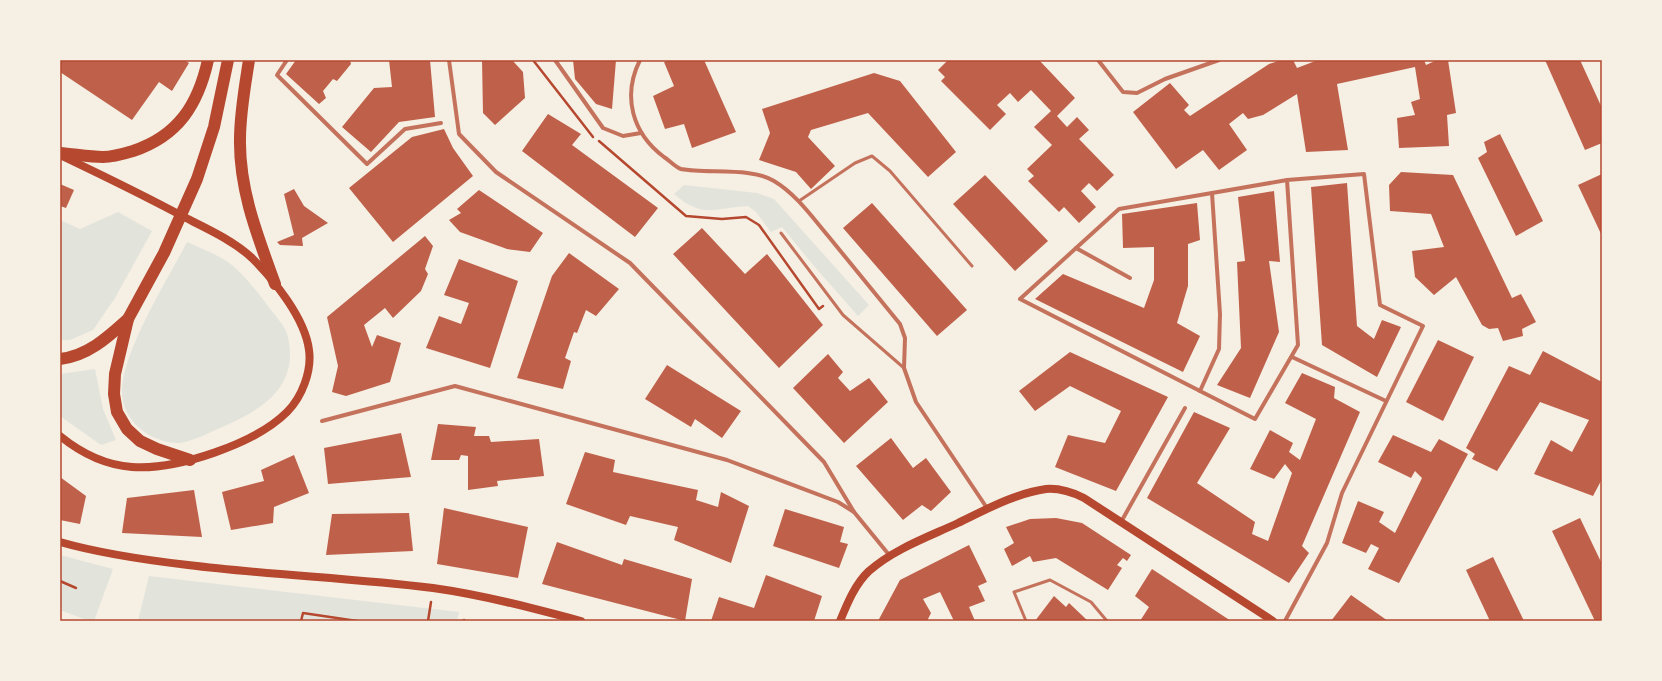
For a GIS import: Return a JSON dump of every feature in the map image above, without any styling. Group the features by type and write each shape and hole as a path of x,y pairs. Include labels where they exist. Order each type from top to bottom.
{"highway":[{"path":"60,154 103,157 149,146 171,132 189,111 203,83 208,60"},
{"path":"190,460 157,449 140,441 127,429 117,412 114,394 116,374 128,319 164,253 197,179 214,127 228,60"},
{"path":"249,60 241,116 241,166 246,196 275,284"},
{"path":"60,359 72,358 88,351 105,340 128,319"}],"main road":[{"path":"60,154 130,188 230,242 251,257 275,284 301,323 309,350 308,373 300,392 287,411 269,426 224,449 190,460 156,467 133,467 110,464 77,449 60,436"},
{"path":"840,621 854,591 868,572 891,556 988,509 1019,496 1045,489 1057,489 1071,492 1084,498 1273,621"},
{"path":"60,542 128,558 256,573 434,588 492,598 580,621"}],"street":[{"path":"288,60 277,75 367,164 405,129 442,123"},
{"path":"449,60 459,134 496,172 630,263 824,462 854,512 891,556"},
{"path":"555,60 603,128 623,136 641,133"},
{"path":"640,60 635,70 630,93 634,115 641,133 655,150 679,168 753,174 773,180 799,201 900,324 905,338 904,368 916,402 988,509"},
{"path":"1098,60 1123,92 1137,93 1165,79 1219,60"},
{"path":"1285,621 1327,544 1342,493 1423,326 1380,305 1364,174 1287,180 1119,209 1020,299 1255,419 1298,345 1287,180"},
{"path":"1200,391 1219,349 1220,314 1212,193"},
{"path":"1076,248 1130,278"},
{"path":"1292,356 1386,401"},
{"path":"322,421 454,386 727,460 838,502 854,512"},
{"path":"1121,522 1185,408"}],"lane":[{"path":"799,201 855,163 872,156 890,171 972,266"},
{"path":"781,233 842,314 904,368"},
{"path":"1026,621 1014,592 1050,580 1091,602 1107,621"}],"path":[{"path":"533,60 590,134 610,149 686,216 722,219 746,218 759,225 819,309"},
{"path":"60,581 76,588"},
{"path":"428,621 434,588"},
{"path":"301,621 303,613 357,621"}],"shaded area":[{"path":"684,185 757,193 774,199 869,305 858,316 782,227 771,232 756,212 748,206 717,210 693,207 674,194"},
{"path":"118,212 152,231 115,298 93,330 70,340 60,340 60,220 80,229"},
{"path":"187,242 211,252 238,270 278,318 286,331 290,346 290,355 284,381 277,391 258,408 206,434 182,443 177,443 156,439 139,427 126,411 122,390 124,374 138,335"},
{"path":"95,369 103,409 116,440 101,445 60,416 60,374"},
{"path":"60,555 113,569 94,621 89,621 60,610"},
{"path":"149,576 459,612 457,621 138,621"}],"building":[{"path":"60,60 184,60 189,63 172,91 159,82 132,120 60,72"},
{"path":"296,60 350,60 351,64 337,81 333,79 323,91 326,98 319,104 286,74"},
{"path":"389,60 430,60 435,117 399,122 371,152 342,127 374,88 392,87"},
{"path":"482,60 512,60 523,72 525,98 495,125 483,113"},
{"path":"573,60 616,60 612,109 596,104 575,79"},
{"path":"669,60 704,60 736,132 692,148 684,124 665,129 653,96 674,86 664,62"},
{"path":"948,60 1039,60 1075,98 1057,116 1067,127 1077,117 1089,130 1079,139 1114,175 1097,191 1089,183 1081,191 1096,207 1079,223 1064,207 1059,212 1028,181 1034,176 1027,169 1052,145 1034,127 1051,111 1031,90 1018,102 1010,93 997,105 1006,114 990,130 941,81 945,77 938,70"},
{"path":"1281,60 1293,60 1297,68 1318,60 1424,60 1426,65 1437,60 1448,60 1456,113 1447,115 1449,146 1399,148 1397,118 1415,115 1411,102 1420,99 1415,67 1337,84 1348,150 1306,152 1297,94 1263,115 1248,119 1243,113 1229,124 1247,150 1219,170 1203,150 1176,169 1133,112 1170,83 1189,105 1184,110 1190,116 1269,64"},
{"path":"1545,60 1580,60 1602,108 1602,143 1585,150"},
{"path":"874,73 900,81 956,152 928,177 868,113 811,130 808,137 835,166 811,189 796,172 759,160 770,133 762,109"},
{"path":"548,114 581,134 572,145 658,208 635,237 522,151"},
{"path":"444,129 453,148 473,176 393,242 349,188 412,137"},
{"path":"1500,134 1543,221 1516,236 1478,158 1487,152 1484,142"},
{"path":"1401,172 1453,175 1512,298 1521,294 1536,322 1522,329 1523,336 1503,341 1498,328 1489,329 1482,325 1456,277 1434,295 1415,277 1412,251 1444,247 1431,214 1390,211 1389,185"},
{"path":"1602,174 1602,236 1578,185"},
{"path":"985,175 1048,241 1015,271 953,204"},
{"path":"1347,183 1357,326 1374,339 1382,320 1401,327 1377,377 1322,345 1311,187"},
{"path":"60,184 74,190 66,208 60,206"},
{"path":"294,189 304,206 328,223 302,238 303,246 280,245 277,242 294,235 284,194"},
{"path":"479,190 543,233 530,252 507,249 460,232 449,220 461,213 457,209"},
{"path":"1274,191 1280,262 1269,261 1279,332 1250,398 1217,385 1241,348 1237,262 1245,261 1238,197"},
{"path":"872,203 967,310 937,336 843,228"},
{"path":"1197,203 1200,240 1188,244 1188,286 1177,323 1200,336 1183,372 1035,299 1063,274 1144,308 1154,280 1154,247 1123,248 1122,214"},
{"path":"702,228 745,274 767,254 823,325 779,368 673,254"},
{"path":"425,236 433,246 425,269 428,274 421,291 393,318 385,308 364,325 372,347 377,335 401,343 390,382 346,396 332,392 338,366 327,317"},
{"path":"569,253 619,289 596,316 586,310 577,333 574,332 565,358 571,361 563,389 517,378 552,276"},
{"path":"459,259 518,281 490,368 426,348 439,316 461,324 469,303 444,295"},
{"path":"1438,340 1474,357 1443,421 1406,402"},
{"path":"1543,351 1602,382 1602,479 1593,496 1534,474 1551,440 1572,452 1589,420 1540,402 1497,471 1472,459 1475,454 1466,448 1509,366 1530,375"},
{"path":"1070,352 1168,397 1116,491 1055,467 1068,435 1105,443 1121,411 1070,386 1035,411 1019,391"},
{"path":"828,354 843,372 838,378 850,391 869,378 888,402 844,443 793,388"},
{"path":"667,365 741,411 722,438 695,419 691,427 645,399"},
{"path":"1302,373 1335,387 1334,398 1360,412 1302,546 1309,553 1289,583 1147,498 1194,412 1230,428 1197,483 1255,522 1252,534 1268,541 1292,473 1285,464 1274,479 1250,469 1270,430 1293,443 1289,452 1300,460 1316,419 1285,403"},
{"path":"438,424 476,427 474,436 489,436 491,442 539,439 544,476 497,481 498,486 468,490 468,456 461,455 459,460 431,460"},
{"path":"401,433 411,477 328,484 324,448"},
{"path":"1393,435 1431,452 1439,439 1468,454 1399,583 1368,569 1379,548 1371,544 1366,553 1342,543 1358,501 1384,512 1379,522 1395,533 1422,478 1415,471 1411,478 1378,462"},
{"path":"891,438 913,468 926,458 951,492 931,511 922,505 903,520 856,466"},
{"path":"585,452 615,460 613,472 698,490 696,500 718,507 721,492 749,506 731,563 674,540 678,527 630,516 626,525 566,504"},
{"path":"294,455 309,493 274,507 273,523 231,530 222,492 264,481 261,470"},
{"path":"60,477 86,496 80,524 60,520"},
{"path":"194,490 202,537 122,533 127,498"},
{"path":"444,508 528,527 518,578 437,564"},
{"path":"785,509 844,527 840,542 848,544 839,568 773,546"},
{"path":"409,513 413,551 326,555 332,514"},
{"path":"1056,518 1082,523 1131,555 1127,561 1123,558 1117,565 1122,568 1108,590 1056,558 1033,562 1030,556 1012,566 1004,549 1014,543 1006,527 1030,519"},
{"path":"1580,518 1602,564 1602,621 1595,621 1552,531"},
{"path":"557,542 622,565 624,559 692,579 685,621 542,584"},
{"path":"969,545 987,582 978,586 985,601 969,607 975,621 954,621 940,592 923,599 931,613 927,621 878,621 900,580"},
{"path":"1493,557 1524,621 1490,621 1466,570"},
{"path":"1152,569 1231,621 1140,621 1149,607 1135,596"},
{"path":"766,575 822,596 814,621 711,621 719,597 754,608"},
{"path":"1351,595 1388,621 1331,621"},
{"path":"1054,596 1066,607 1069,603 1088,621 1035,621"}]}
